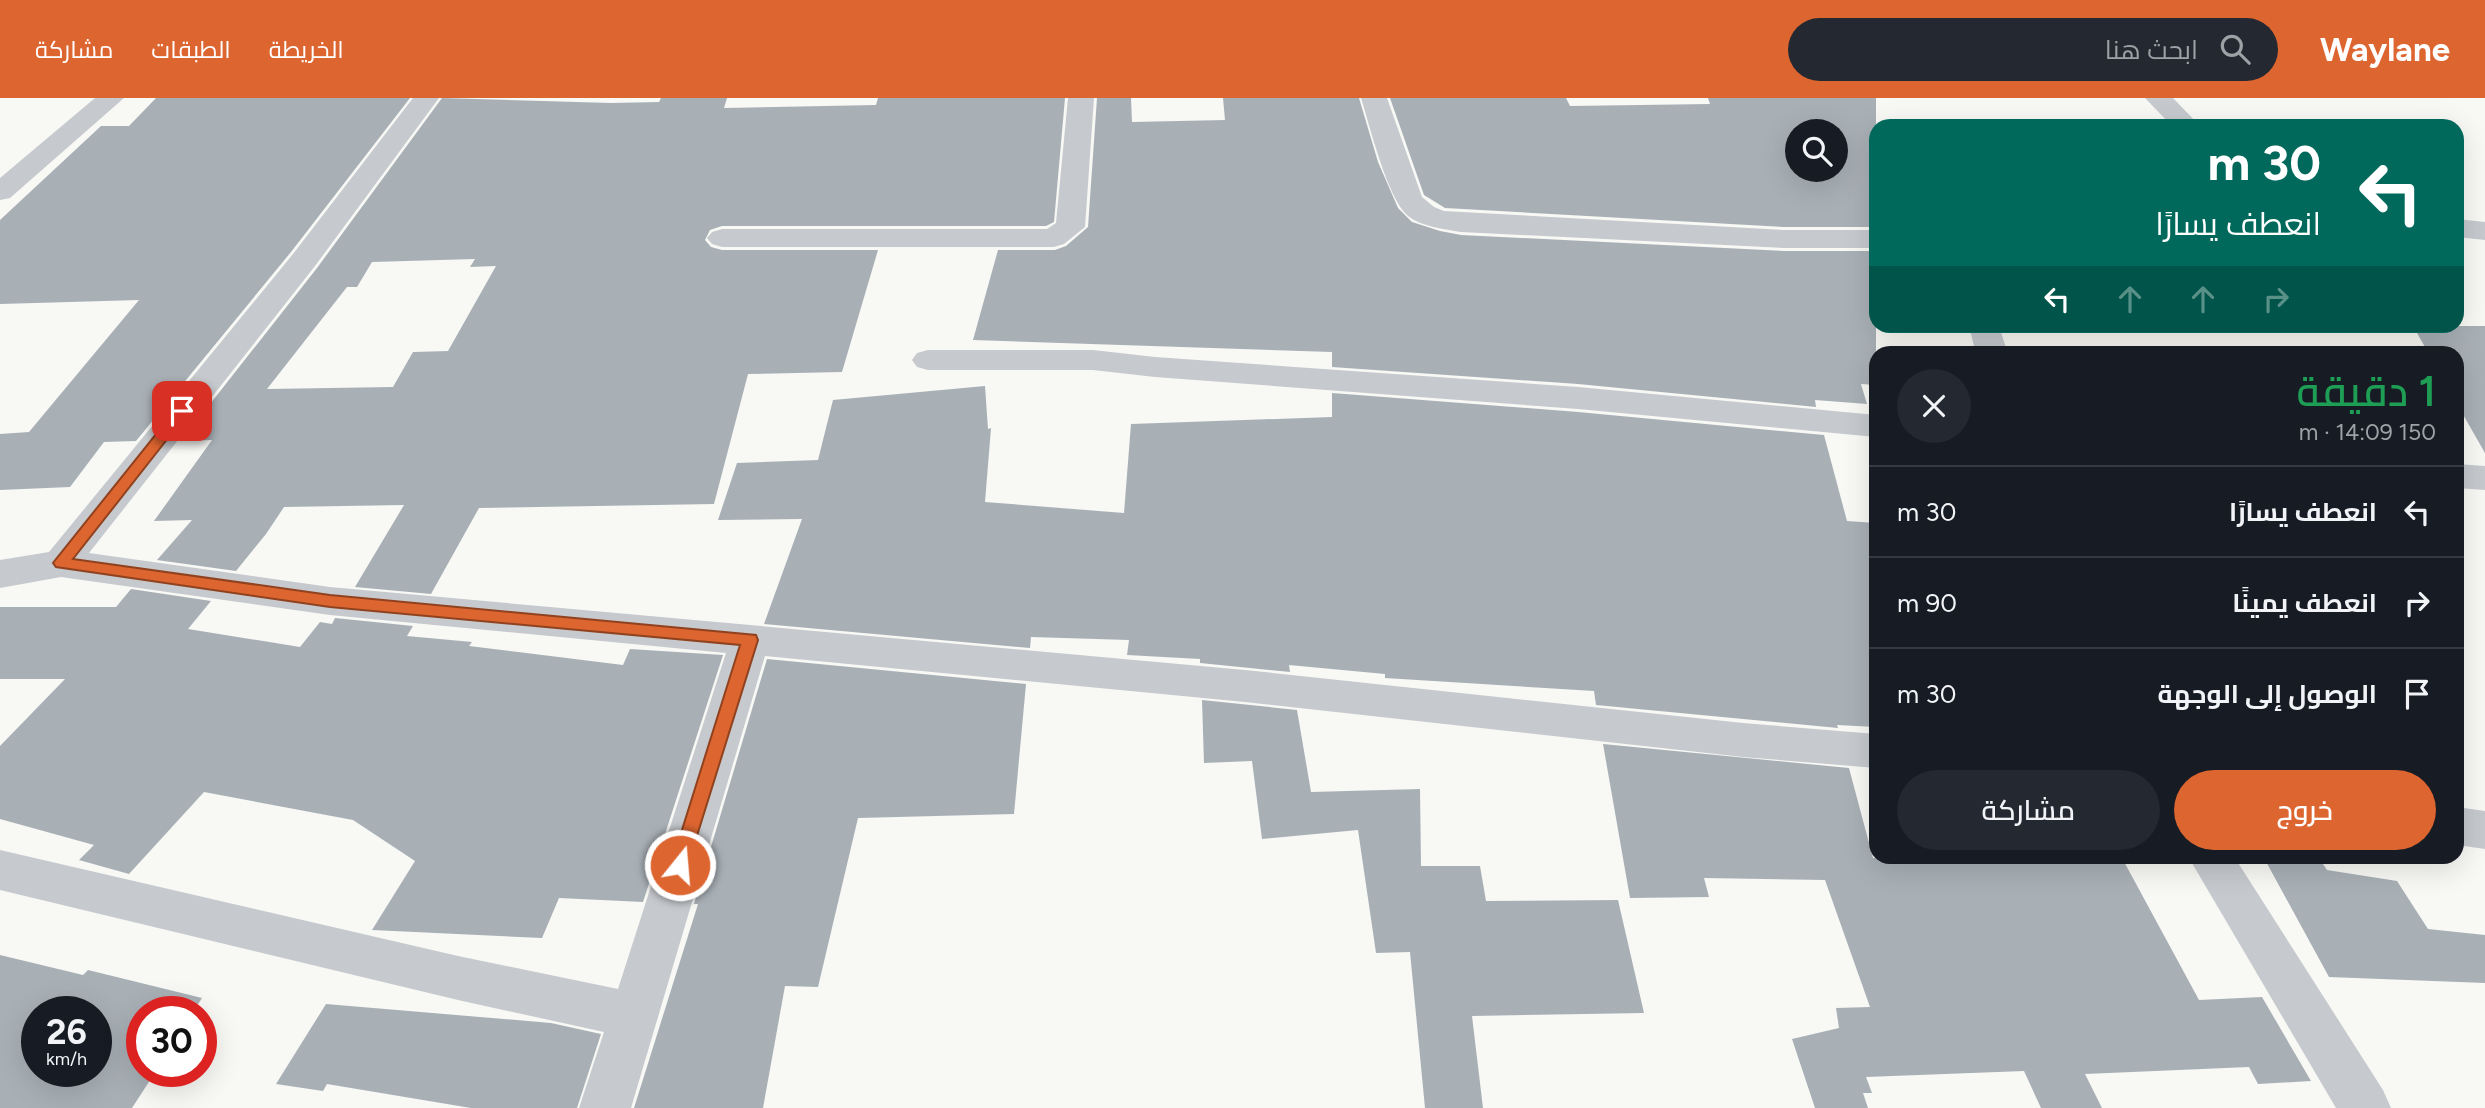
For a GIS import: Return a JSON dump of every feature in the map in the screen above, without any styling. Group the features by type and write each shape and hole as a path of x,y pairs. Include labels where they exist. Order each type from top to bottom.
{"street":[{"path":"0,192 111,98"},
{"path":"61,563 304,260 426,98"},
{"path":"722,238 1054,238 1070,227 1081,98"},
{"path":"1374,98 1408,197 1414,209 1432,218 1461,223 1757,238 1869,239"},
{"path":"2158,98 2180,119"},
{"path":"12,151 47,152"},
{"path":"2464,229 2485,231"},
{"path":"928,360 1093,360 1155,367 1578,398 1869,425"},
{"path":"2464,476 2485,478"},
{"path":"0,574 61,563 330,601 1245,685 1743,740 1869,750"},
{"path":"605,1108 750,640"},
{"path":"2464,828 2485,830"},
{"path":"2215,864 2365,1108"},
{"path":"0,870 88,893 458,978 633,1015"}],"building":[{"path":"156,98 410,98 291,252 136,441 104,442 70,487 0,490 0,434 29,432 139,300 0,304 0,220 101,126 129,126"},
{"path":"442,98 611,103 659,102 661,98 727,98 724,108 876,105 878,98 1065,98 1054,222 1046,226 722,226 710,230 705,240 711,247 722,250 878,250 842,372 748,374 714,504 479,508 431,594 355,587 404,505 284,507 236,571 157,560 192,520 154,521 212,440 181,441 317,268","holes":["475,259 470,267 496,266 448,351 413,352 393,387 267,389 347,287 357,287 372,262"]},
{"path":"1097,98 1131,98 1132,122 1225,120 1223,98 1359,98 1378,162 1398,208 1412,222 1440,231 1461,235 1784,251 1869,251 1869,333 1876,333 1876,346 1869,346 1869,385 1861,384 1867,404 1815,400 1816,407 1578,384 1332,367 1332,352 973,340 998,250 1055,250 1066,246 1088,227"},
{"path":"1390,98 1566,98 1570,106 1710,104 1708,98 1876,98 1876,119 1869,119 1869,227 1784,227 1445,208 1424,195"},
{"path":"2464,326 2485,326 2485,453 2464,416 2464,346 2424,346 2417,333 2464,333"},
{"path":"985,386 988,429 991,428 985,502 1124,513 1131,424 1332,417 1332,393 1824,435 1847,521 1869,523 1869,727 1837,725 1838,728 1596,705 1594,691 1385,678 1385,674 1289,665 1290,672 1200,663 1200,659 1127,655 1129,640 1031,637 1030,648 764,624 802,519 718,520 737,463 818,460 833,400"},
{"path":"131,589 211,601 188,629 300,647 320,622 332,624 335,618 413,626 407,636 472,642 469,646 623,665 630,649 723,655 643,902 559,898 542,938 372,930 415,861 353,820 204,792 129,874 79,860 94,845 0,819 0,746 65,679 0,679 0,607 116,607"},
{"path":"767,659 1026,684 1014,814 858,818 818,987 785,986 763,1108 634,1108 698,904 694,904"},
{"path":"1202,700 1297,710 1311,792 1420,789 1421,866 1480,866 1486,901 1618,900 1644,1013 1472,1016 1483,1108 1425,1108 1410,952 1376,953 1358,830 1262,839 1252,761 1204,763"},
{"path":"1603,744 1849,768 1869,843 1869,864 2125,864 2199,1000 2262,997 2311,1081 2258,1084 2249,1067 2085,1074 2102,1108 2041,1108 2024,1071 1866,1077 1872,1093 1863,1093 1868,1108 1815,1108 1792,1039 1839,1028 1836,1008 1870,1007 1825,880 1704,878 1709,897 1630,898"},
{"path":"2267,864 2323,864 2327,870 2397,881 2428,929 2485,935 2485,983 2329,977"},
{"path":"0,955 83,975 88,970 194,996 126,996 126,1087 146,1087 132,1108 0,1108"},
{"path":"326,1004 551,1023 601,1034 577,1108 471,1108 327,1084 323,1091 276,1084"}],"route":[{"path":"182,411 61,563 330,601 750,640 680,865"}]}
